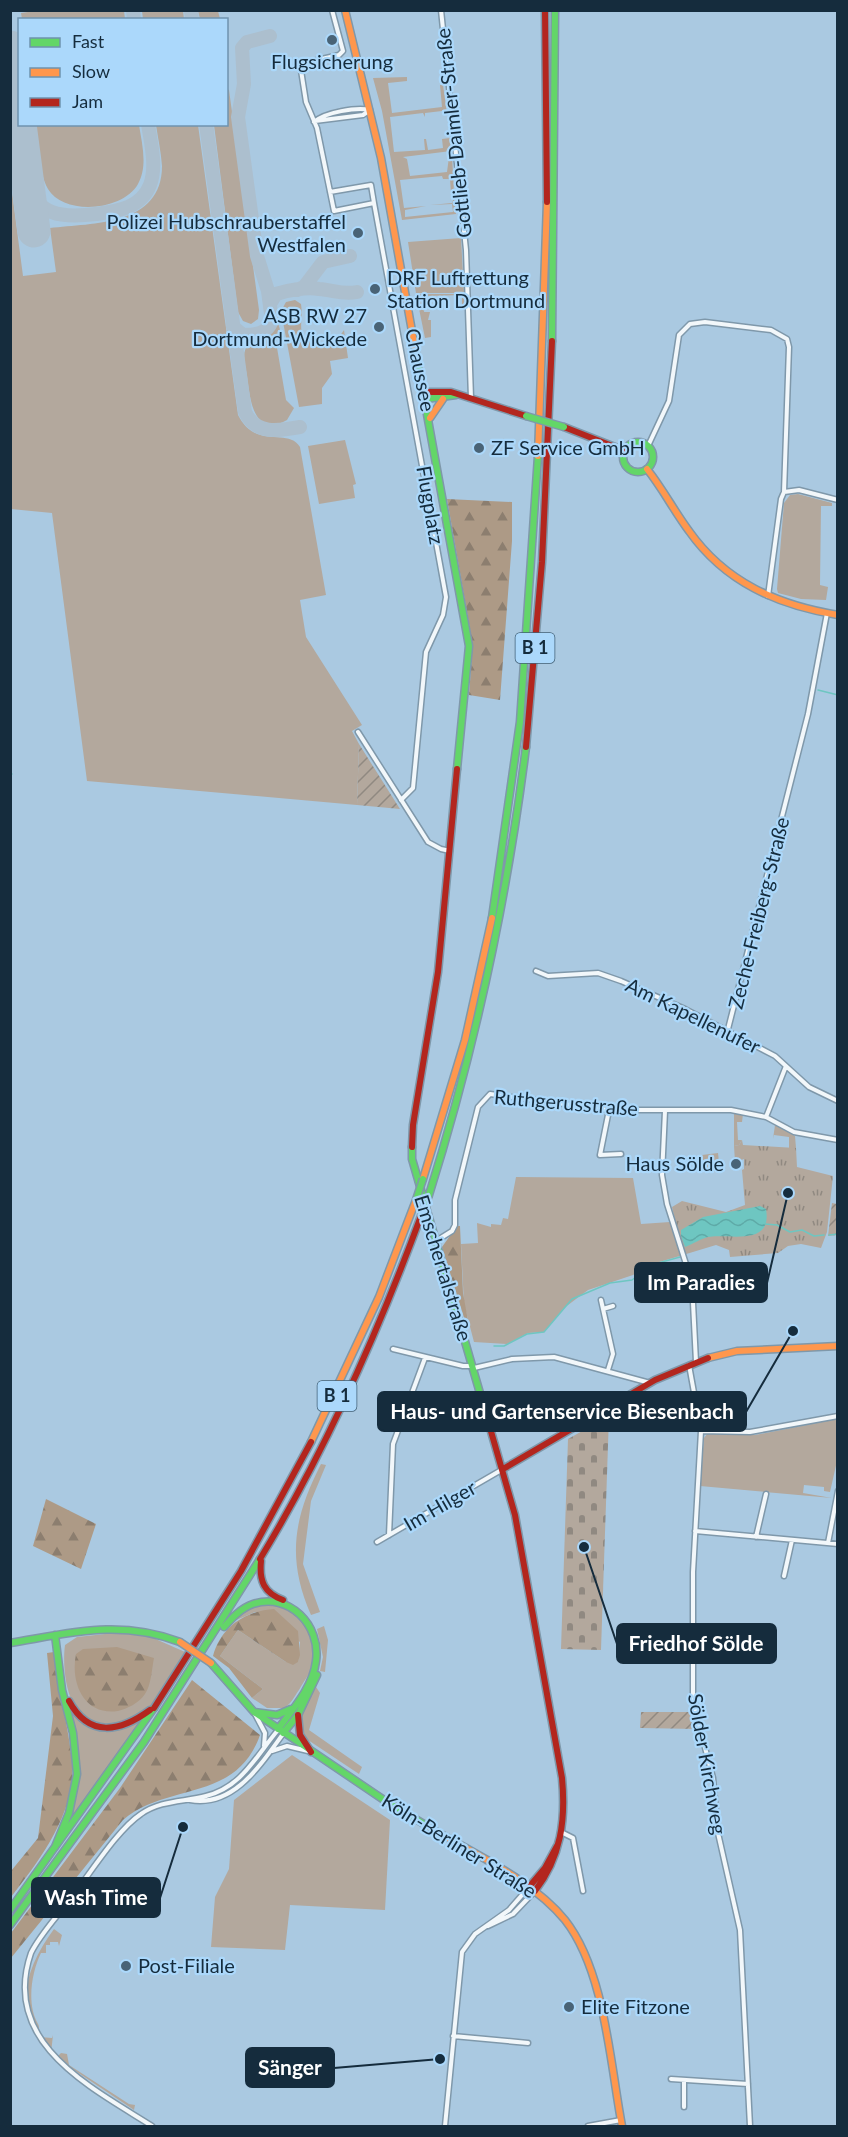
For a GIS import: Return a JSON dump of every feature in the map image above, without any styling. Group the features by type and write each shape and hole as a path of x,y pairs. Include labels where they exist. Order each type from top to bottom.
{"main road":[{"name":"Chaussee","path":"345,10 370,110 430,420 467,631 466,697"},
{"name":"B 1","path":"10,1925 106,1796 214,1636 263,1555 319,1454 386,1308 429,1195 455,1112 484,997 509,870 526,743 539,596 551,381 555,10"},
{"name":"B 1","path":"10,1910 51,1856 158,1703 236,1583 307,1456 379,1300 423,1179 470,1022 489,933 509,805 523,683 536,505 544,329 547,183 545,12"},
{"path":"425,392 443,391 471,399 595,437 625,451"},
{"path":"426,399 456,395"},
{"path":"430,420 435,408 445,398"},
{"path":"635,442 648,446 653,459 647,469 638,471 629,468 624,460 625,451 635,442"},
{"path":"647,469 711,559 743,585 768,598 793,607 837,615"},
{"name":"Emschertalstraße","path":"466,697 434,1005 412,1142 414,1168 503,1469 523,1552 562,1778 564,1808 558,1845 554,1858 532,1889"},
{"path":"503,1469 650,1383 696,1362 737,1351 837,1346"},
{"path":"263,1555 260,1573 265,1590 305,1611 319,1641 318,1672 298,1715 281,1731"},
{"path":"214,1636 238,1612 260,1602 281,1603 302,1615 314,1634 317,1658 311,1678 281,1731"},
{"name":"Köln-Berliner Straße","path":"10,1642 103,1627 129,1626 159,1633 180,1642 211,1663 254,1712 281,1731 417,1821 532,1889 564,1918 587,1958 601,2005 622,2123"},
{"path":"57,1635 66,1693 74,1710 83,1720 104,1729 119,1728 137,1721 158,1703"},
{"path":"51,1856 69,1813 76,1773 73,1733 62,1690 57,1635"},
{"path":"254,1712 277,1715 292,1709"},
{"path":"298,1715 298,1730 311,1752"}],"street":[{"path":"330,192 371,185 374,203 334,211 314,122 306,102 299,66 302,62 341,54 332,10"},
{"name":"Gottlieb-Daimler-Straße","path":"441,10 466,250 471,399"},
{"path":"314,122 320,117 362,108 370,110"},
{"name":"Flugplatz","path":"374,203 446,597 442,615 426,652 413,788 401,800"},
{"path":"648,446 669,401 676,340 685,327 695,322 705,322 771,330 787,339 789,347 784,492 781,499 768,598"},
{"path":"784,492 799,490 837,500"},
{"name":"Zeche-Freiberg-Straße","path":"728,1033 789,792 827,613"},
{"path":"358,732 432,846 451,851"},
{"name":"Am Kapellenufer","path":"536,971 548,976 591,973 606,975 685,1009 775,1056 809,1087 837,1101"},
{"path":"766,1117 786,1066"},
{"name":"Ruthgerusstraße","path":"436,1241 452,1231 456,1192 478,1107 485,1096 498,1094 609,1110 731,1110 766,1117 794,1132 837,1140"},
{"path":"609,1110 600,1155 621,1154"},
{"path":"665,1111 662,1175 667,1204 692,1283 696,1362"},
{"path":"601,1300 613,1354 608,1370"},
{"path":"603,1309 614,1306"},
{"path":"393,1349 473,1367 512,1359 540,1357 564,1359 650,1383"},
{"path":"389,1535 393,1444 425,1358"},
{"name":"Sölder Kirchweg","path":"689,1365 700,1431 694,1532 693,1702 713,1778 718,1833 740,1930 750,2127"},
{"path":"700,1431 750,1432 837,1416"},
{"name":"Im Hilger","path":"377,1542 503,1469"},
{"path":"828,1543 837,1491"},
{"path":"756,1537 766,1494"},
{"path":"694,1532 837,1544"},
{"path":"784,1576 792,1540"},
{"path":"254,1712 265,1733 262,1752"},
{"path":"188,1800 207,1801 231,1791 251,1775 272,1751 281,1731"},
{"path":"152,2127 64,2069 44,2051 27,2024 22,2000 22,1983 27,1962 42,1936 131,1823 157,1806 208,1796 229,1787 247,1772 281,1731"},
{"path":"272,1751 292,1746 311,1752"},
{"path":"561,1832 573,1838 583,1891"},
{"path":"488,1926 513,1914 532,1889"},
{"path":"445,2127 460,1958 471,1938 509,1910 532,1889"},
{"path":"453,2036 528,2043"},
{"path":"671,2079 748,2084"},
{"path":"684,2080 684,2107"},
{"path":"588,2127 622,2123"}],"green space":[{"path":"124,11 125,18 22,18 21,13"},
{"path":"142,11 183,11 184,18 143,18"},
{"path":"198,11 218,11 220,18 200,18"},
{"path":"407,77 407,81 388,83 392,113 442,107 440,85 443,85 447,114 443,114 442,111 425,113 425,117 423,113 390,117 394,152 425,150 424,139 426,139 428,150 443,148 442,139 450,138 451,151 403,157 407,159 410,176 447,172 449,157 452,156 454,193 451,193 450,179 443,179 442,176 400,180 404,208 426,206 405,210 405,217 453,212 452,204 430,205 452,203 454,198 456,214 402,220 382,111 373,78"},
{"path":"228,90 259,310 258,319 251,324 243,321 238,312 214,126 228,126"},
{"path":"36,126 139,126 144,162 138,184 130,193 107,205 93,207 67,203 56,198 45,182 39,157"},
{"path":"156,126 198,126 238,415 245,426 254,432 262,436 295,441 300,447 326,595 300,600 306,637 362,725 352,731 359,744 357,805 87,781 52,513 11,509 10,177 23,276 56,272 50,228 104,222 138,211 151,200 159,186 162,166"},
{"path":"461,238 464,293 416,293 408,242"},
{"path":"416,294 464,294 465,305 462,305 462,295 426,296 424,312 430,312 428,320 431,320 431,337 425,338"},
{"path":"295,300 301,304 303,337 306,336 311,342 322,347 327,346 344,330 348,358 330,361 332,374 322,388 322,404 299,407 281,311 286,302"},
{"path":"278,323 281,333 276,342 286,400 294,408 287,420 267,424 260,420 252,405 244,355 249,344 271,332"},
{"path":"345,440 356,484 353,485 355,498 319,504 308,446"},
{"path":"798,494 832,503 832,506 821,506 820,585 828,587 826,600 801,599 778,593 784,503 790,495"},
{"path":"447,499 512,502 512,541 500,700 469,695 472,655 470,629"},
{"path":"359,744 400,809 357,805"},
{"path":"734,1112 743,1114 742,1122 737,1122 738,1140 742,1140 739,1145 734,1146"},
{"path":"775,1125 795,1136 796,1148 789,1148 789,1137 774,1135 773,1139"},
{"path":"742,1140 743,1145 796,1148 797,1167 833,1176 827,1232 821,1248 801,1244 788,1246 778,1253 730,1257 729,1250 716,1245 683,1255 672,1207 682,1201 726,1212 745,1205 742,1170 744,1159 735,1162 734,1146 739,1145"},
{"path":"718,1153 720,1171 704,1173 702,1155"},
{"path":"516,1177 633,1178 641,1224 670,1222 683,1255 649,1265 633,1275 588,1290 564,1308 544,1332 528,1333 507,1344 474,1342 464,1304 461,1244 478,1243 477,1223 491,1227 491,1224 501,1225 503,1218 508,1219"},
{"path":"832,1203 837,1204 837,1235 828,1236"},
{"path":"457,1226 460,1226 463,1293 469,1326 467,1327 442,1247"},
{"path":"609,1416 601,1650 561,1649 568,1439"},
{"path":"837,1419 837,1461 830,1492 824,1491 824,1487 804,1485 803,1493 832,1498 700,1486 704,1438 707,1434 755,1435"},
{"path":"321,1464 326,1465 311,1501 303,1564 320,1612 311,1615 298,1575 296,1538 305,1502"},
{"path":"46,1499 96,1524 81,1569 33,1546"},
{"path":"260,1604 283,1608 292,1613 308,1628 312,1638 314,1661 312,1668 292,1700 284,1708 267,1708 252,1698 263,1689 220,1656 238,1630 286,1662 298,1662 300,1642 255,1612 234,1621 248,1609"},
{"path":"274,1609 298,1631 300,1655 298,1662 293,1665 286,1662 238,1630 220,1656 263,1689 252,1698 229,1668 213,1656 228,1628 254,1613"},
{"path":"324,1626 328,1640 325,1672 320,1671 323,1657 317,1629"},
{"path":"124,1632 151,1637 185,1652 161,1691 144,1712 127,1722 100,1726 88,1721 78,1712 72,1700 65,1672 65,1645 77,1637"},
{"path":"117,1647 154,1658 152,1672 147,1691 140,1700 118,1711 106,1711 88,1703 82,1695 75,1676 76,1654 83,1649"},
{"path":"54,1652 72,1761 69,1798 54,1834 11,1897 11,1871 38,1838 53,1716 47,1653"},
{"path":"192,1680 260,1735 249,1757 235,1772 218,1782 160,1800 141,1808 123,1820 11,1958 11,1933 120,1788"},
{"path":"316,1687 320,1693 309,1730 362,1767 359,1774 305,1738 301,1725 302,1718"},
{"path":"70,1710 104,1729 119,1729 141,1721 67,1826 75,1799"},
{"path":"641,1712 691,1712 697,1729 640,1728"},
{"path":"292,1755 390,1820 385,1910 290,1905 285,1950 211,1947 215,1897 229,1869 234,1800"},
{"path":"54,1929 62,1935 59,1946 58,1942 50,1942 50,1945 46,1945 46,1953 41,1953 35,1969 31,1997 40,2037 52,2038 53,2035 51,2053 39,2037 31,2022 27,2006 27,1991 35,1960"},
{"path":"61,2053 67,2054 69,2065 129,2104 135,2105 134,2110 56,2058"}],"water":[{"path":"760,1206 766,1209 766,1221 763,1229 756,1234 737,1237 708,1237 685,1247 681,1230 703,1217"}],"waterway":[{"path":"818,690 838,695"},
{"path":"765,1224 777,1225 790,1232 802,1230 814,1236 824,1235"},
{"path":"829,1235 838,1234"},
{"path":"494,1346 504,1346 527,1334 544,1332 572,1299 610,1283 632,1280 651,1265 680,1257"}],"taxiway":[{"path":"133,10 134,18"},
{"path":"191,10 192,18"},
{"path":"233,327 243,335 256,334 267,329 272,321 268,291 257,256 238,117 244,84 242,48 247,42 270,36"},
{"path":"27,178 37,201 44,208 62,215 84,215 128,207 146,193 152,178 153,155 148,126"},
{"path":"206,126 245,412 255,425 268,430 300,427"},
{"path":"297,290 304,287 323,262 350,256"},
{"path":"270,304 276,294 297,289 314,288 342,293 357,292"}],"runway":[{"path":"10,47 18,104"},
{"path":"20,126 34,231"}],"traffic: fast":[{"path":"552,341 555,10"},
{"path":"415,348 469,646 457,769"},
{"path":"426,399 456,395"},
{"path":"526,416 564,427"},
{"path":"638,442 644,443 652,451 653,457 652,463 644,471 638,472 632,471 624,463 623,457 624,451 632,443 638,442"},
{"path":"492,918 520,722 538,456"},
{"path":"429,1195 461,1084 488,973 509,861 526,747"},
{"path":"412,1147 412,1159 484,1407"},
{"path":"416,1200 423,1179"},
{"path":"421,1216 429,1195"},
{"path":"10,1925 144,1742 260,1559"},
{"path":"224,1627 245,1608 266,1602 290,1607 308,1624 316,1648 314,1671 301,1697 278,1729"},
{"path":"10,1643 95,1630 136,1631 180,1642"},
{"path":"55,1635 62,1690 73,1733 77,1774 69,1813 55,1847"},
{"path":"211,1663 254,1712 384,1800 429,1827"},
{"path":"283,1733 298,1715 317,1675"},
{"path":"10,1910 154,1708"},
{"path":"254,1712 277,1715 291,1709"}],"traffic: slow":[{"path":"345,10 381,158 415,348"},
{"path":"538,456 547,202"},
{"path":"430,418 443,399"},
{"path":"647,469 703,549 736,577 754,588 794,605 838,615"},
{"path":"423,1179 465,1040 492,918"},
{"path":"311,1442 379,1297 416,1200"},
{"path":"708,1358 737,1351 838,1346"},
{"path":"180,1642 211,1663"},
{"path":"429,1827 519,1880 536,1892 565,1920 589,1965 597,1991 604,2018 622,2126"}],"traffic: jam":[{"path":"545,10 547,202"},
{"path":"526,747 542,562 552,341"},
{"path":"425,392 451,392 526,416"},
{"path":"564,427 625,451"},
{"path":"412,1147 413,1125 438,972 457,769"},
{"path":"260,1559 307,1476 349,1391 387,1304 421,1216"},
{"path":"503,1469 655,1380 708,1358"},
{"path":"484,1407 515,1515 562,1778 563,1809 560,1837 551,1865 535,1891"},
{"path":"154,1708 241,1571 311,1442"},
{"path":"261,1561 264,1585 271,1594 283,1600"},
{"path":"69,1701 86,1721 106,1728 128,1723 150,1710"},
{"path":"298,1715 300,1735 311,1752"},
{"path":"529,1887 545,1868 557,1846"}],"place":[{"name":"Flugsicherung","path":"332,40"},
{"name":"Polizei Hubschrauberstaffel Westfalen","path":"358,233"},
{"name":"DRF Luftrettung Station Dortmund","path":"375,289"},
{"name":"ASB RW 27 Dortmund-Wickede","path":"379,327"},
{"name":"ZF Service GmbH","path":"479,448"},
{"name":"Haus Sölde","path":"736,1164"},
{"name":"Im Paradies","path":"788,1193"},
{"name":"Haus- und Gartenservice Biesenbach","path":"793,1331"},
{"name":"Friedhof Sölde","path":"584,1547"},
{"name":"Wash Time","path":"183,1827"},
{"name":"Post-Filiale","path":"126,1966"},
{"name":"Elite Fitzone","path":"569,2007"},
{"name":"Sänger","path":"440,2059"}]}
